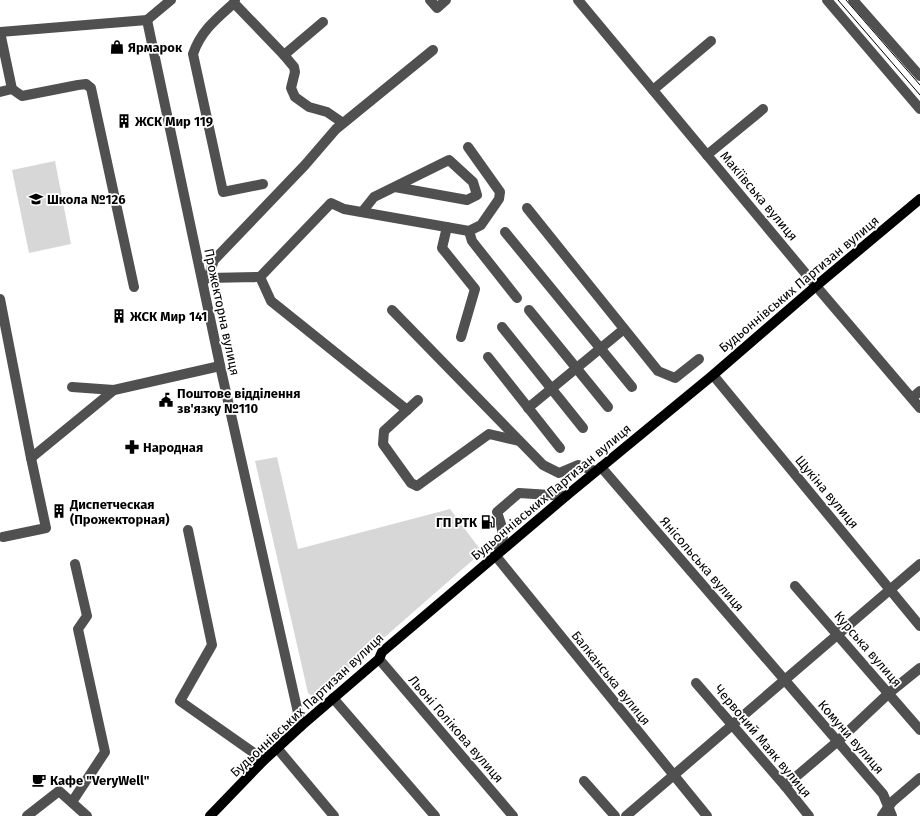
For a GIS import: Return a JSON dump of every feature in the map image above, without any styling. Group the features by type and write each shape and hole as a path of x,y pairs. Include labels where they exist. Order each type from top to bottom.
{"main road":[{"name":"Будьоннівських Партизан вулиця","path":"210,816 264,760 379,659 382,652 495,555 713,374 920,199"}],"street":[{"path":"134,287 91,88 86,84 22,96 12,89 0,32 147,20 171,0"},
{"path":"430,0 437,8 446,0"},
{"name":"Макіївська вулиця","path":"578,0 816,286 920,408"},
{"path":"826,0 920,109"},
{"path":"853,0 920,76"},
{"path":"263,184 223,192 193,54 196,43 207,27 235,1 294,67 295,72 291,88 295,97 309,107 327,112 343,123"},
{"name":"Прожекторна вулиця","path":"147,20 205,280 220,366 301,726"},
{"path":"284,55 323,22"},
{"path":"653,90 711,41"},
{"path":"433,50 336,129 305,166 214,260 205,280 260,277 331,203 362,212 469,231 481,225 499,199 500,192 468,147"},
{"path":"0,92 12,89"},
{"path":"708,155 763,109"},
{"path":"362,212 374,197 449,160 473,182 477,196 467,200 395,187"},
{"path":"527,208 658,371 675,378 699,359"},
{"path":"447,227 442,248 475,289 461,337"},
{"path":"469,231 472,240 517,298"},
{"path":"505,232 632,387"},
{"path":"260,277 271,301 407,410"},
{"path":"0,299 2,319 30,458 46,528 3,536"},
{"path":"392,310 543,465 560,473 578,465 598,469"},
{"path":"529,310 608,407"},
{"path":"502,327 583,428"},
{"path":"528,408 624,329"},
{"path":"488,357 560,448"},
{"path":"72,387 114,390 220,366"},
{"name":"Щукіна вулиця","path":"713,374 920,626"},
{"path":"30,458 114,390"},
{"path":"912,398 920,391"},
{"path":"418,400 384,431 383,444 410,482 417,486 489,434 519,441"},
{"name":"Янісольська вулиця","path":"598,469 784,679"},
{"path":"495,555 503,537 497,512 519,493 566,496"},
{"path":"188,530 212,645 180,701 264,760"},
{"name":"Балканська вулиця","path":"495,555 707,816"},
{"path":"72,802 105,752 78,629 86,616 76,564"},
{"path":"626,816 920,564"},
{"name":"Курська вулиця","path":"796,586 920,730"},
{"name":"Льоні Голікова вулиця","path":"379,659 513,816"},
{"path":"785,786 838,741 889,693 920,668"},
{"name":"Комуни вулиця","path":"784,679 883,794 890,811"},
{"name":"Червоний Маяк вулиця","path":"696,683 809,816"},
{"path":"334,698 435,816"},
{"path":"277,748 334,816"},
{"path":"882,816 890,811 920,778"},
{"path":"584,781 615,816"},
{"path":"27,816 59,790 87,816"}],"shaded area":[{"path":"55,161 71,244 29,253 12,170"},
{"path":"277,457 298,549 450,509 482,552 315,698 308,693 255,461"}],"tram line":[{"path":"838,0 920,95"},
{"path":"846,0 920,85"}],"place":[{"name":"Ярмарок","path":"117,47"},
{"name":"ЖСК Мир 119","path":"124,121"},
{"name":"Школа №126","path":"36,199"},
{"name":"ЖСК Мир 141","path":"119,316"},
{"name":"Поштове відділення зв'язку №110","path":"166,400"},
{"name":"Народная","path":"132,447"},
{"name":"Диспетческая (Прожекторная)","path":"59,511"},
{"name":"ГП РТК","path":"488,522"},
{"name":"Кафе \"VeryWell\"","path":"39,780"}]}
